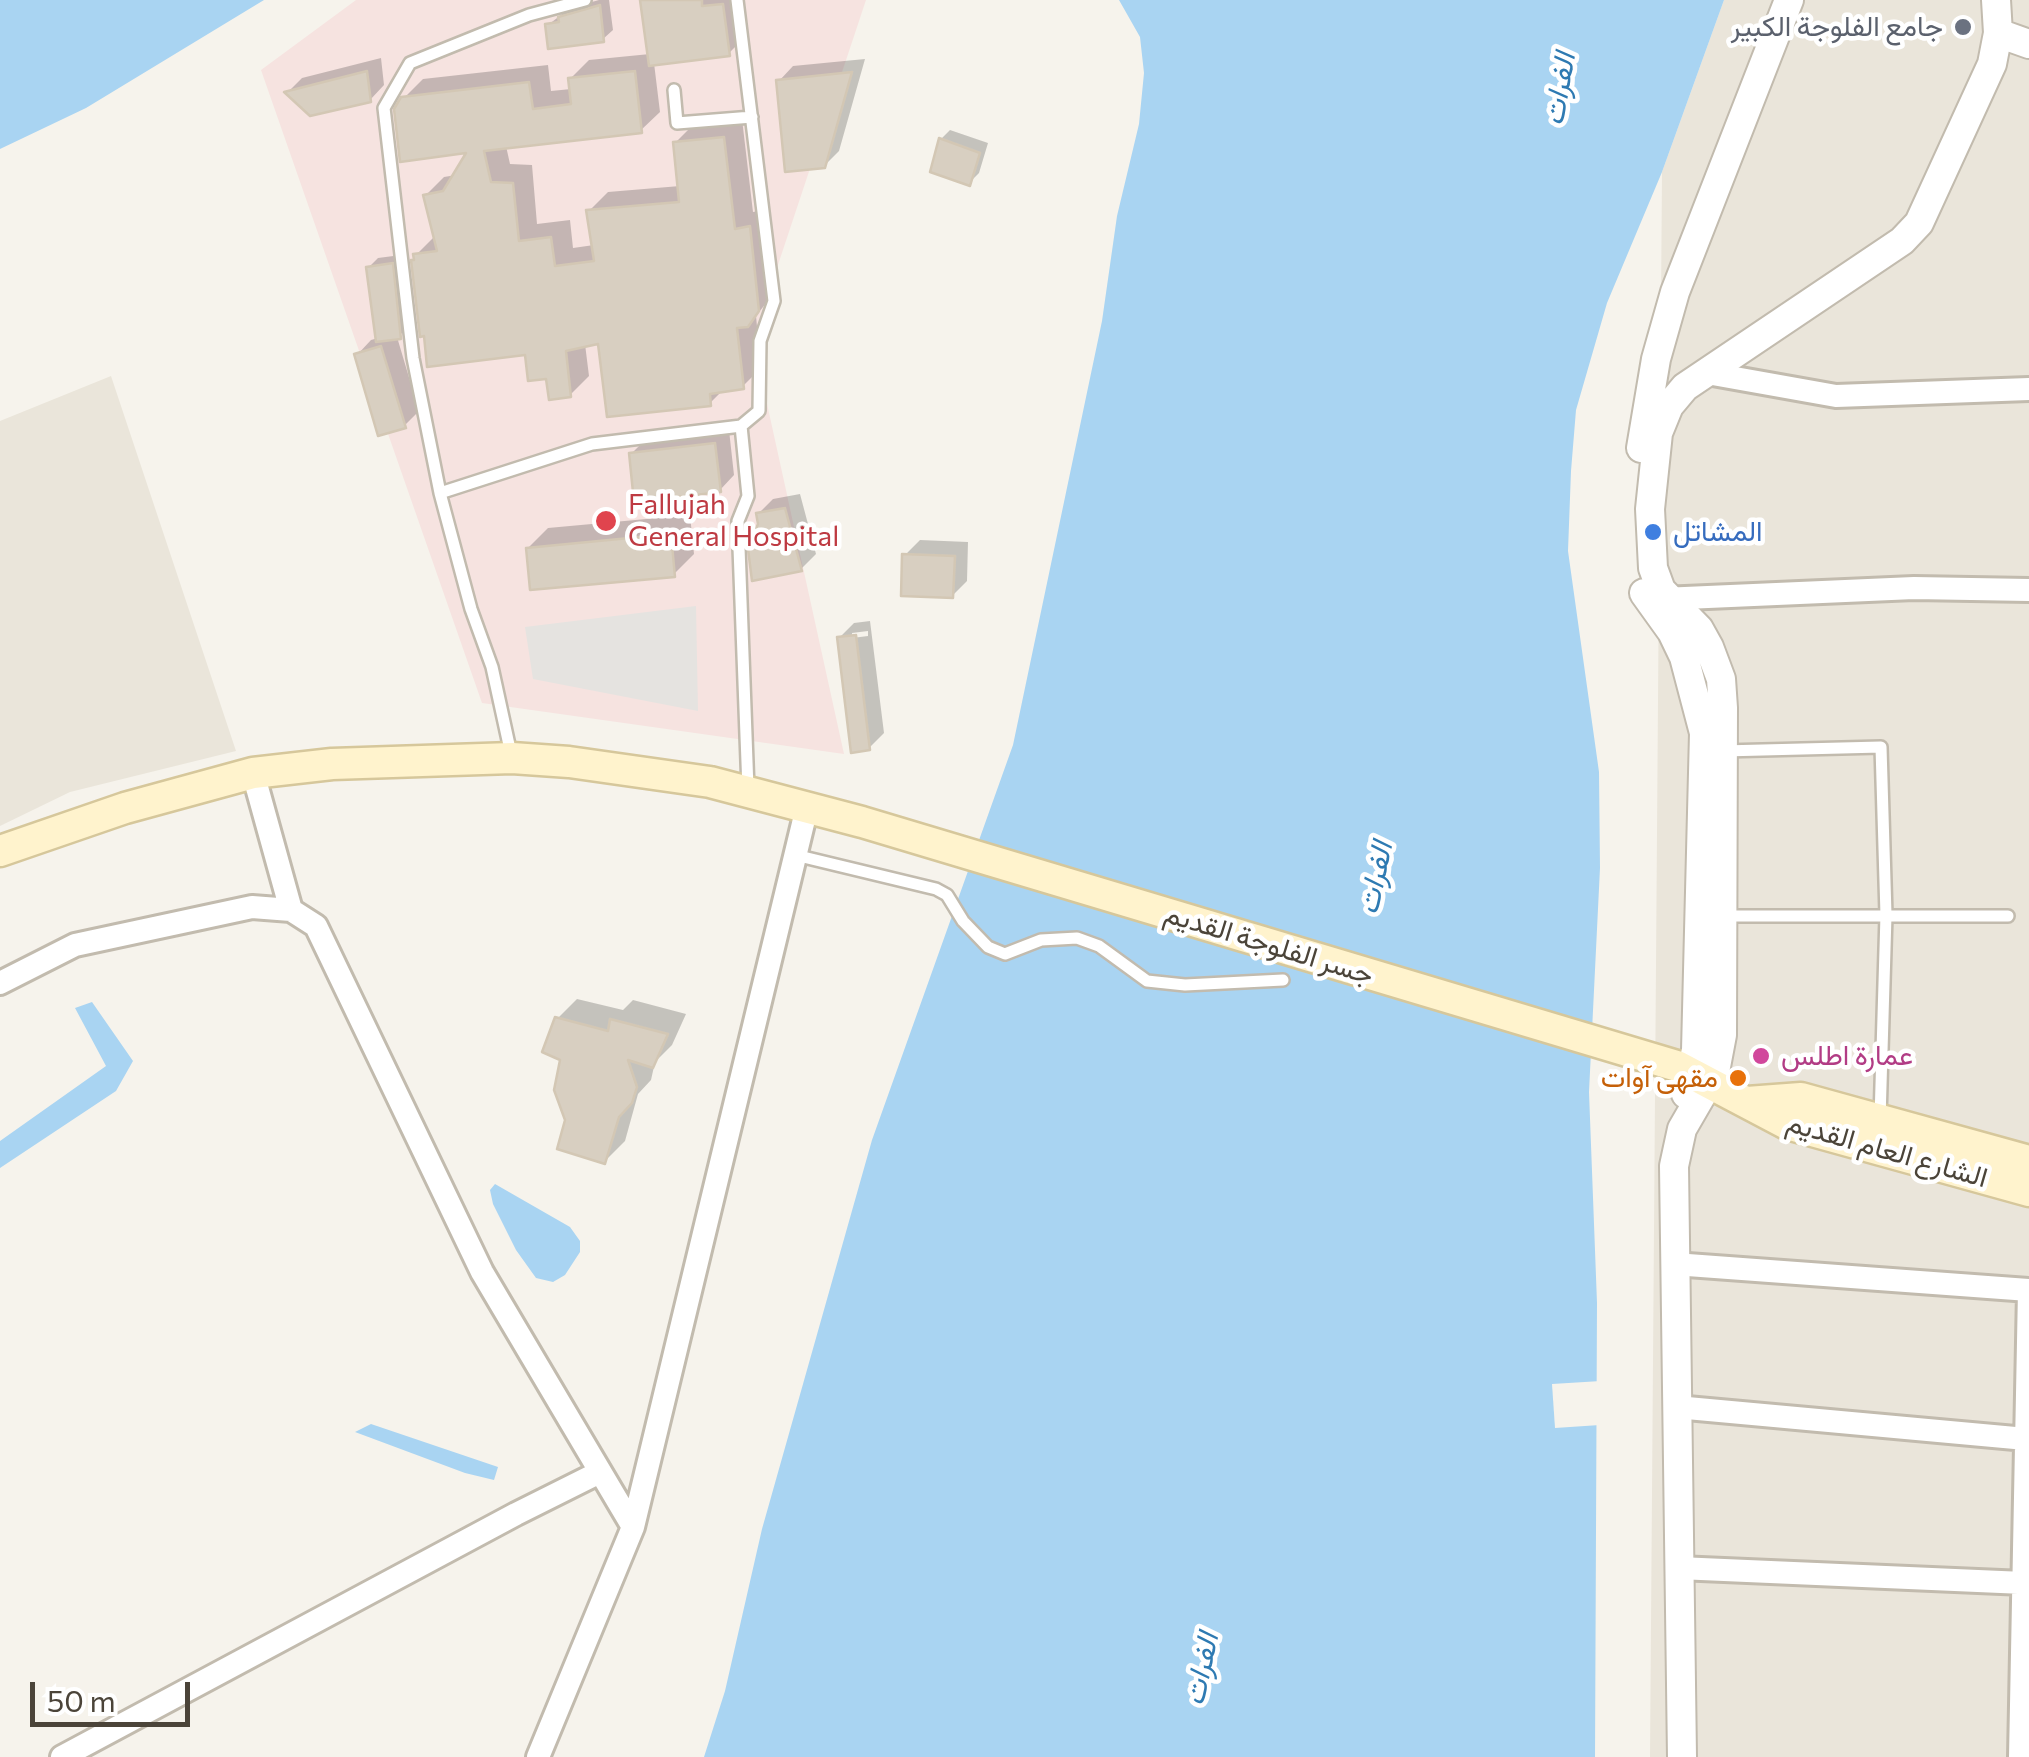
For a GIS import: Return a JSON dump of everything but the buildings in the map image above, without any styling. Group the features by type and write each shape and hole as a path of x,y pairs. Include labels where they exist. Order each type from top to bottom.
{"main road":[{"name":"جسر الفلوجة القديم","path":"0,850 125,808 253,773 332,764 512,758 569,762 710,782 862,822 1692,1076"},
{"name":"الشارع العام القديم","path":"1692,1076 1786,1124 2029,1191"},
{"name":"الشارع العام القديم","path":"1747,1102 1801,1098 2029,1161"}],"street":[{"path":"1668,1757 1657,1181 1666,1134 1692,1076 1720,1054 1723,694 1717,666 1699,630 1637,578 1632,550 1646,405 1675,292 1789,0"},
{"path":"1682,1757 1675,1154 1692,1076 1699,983 1704,733 1684,657 1658,599 1652,568 1652,471 1662,420 1676,396 1902,240 1919,223 1997,50 1996,0"},
{"path":"1998,33 2029,44"},
{"path":"1656,359 1672,374 1836,396 2029,388"},
{"path":"1658,599 1914,588 2029,590"},
{"path":"253,773 291,910"},
{"path":"538,1757 632,1527 807,807"},
{"path":"0,983 75,946 252,907 291,910 316,926 482,1272 632,1527"},
{"path":"1674,1264 2029,1290 2026,1658 2020,1757"},
{"path":"1676,1407 2026,1439"},
{"path":"62,1757 600,1472"},
{"path":"1678,1568 2024,1583"}],"lane":[{"path":"512,758 492,667 471,609 440,492 413,358 384,108 410,63 528,15 586,0"},
{"path":"440,492 592,444 740,426 759,411 760,341 774,301 737,0"},
{"path":"674,90 677,123 752,118"},
{"path":"740,426 748,496 738,521 748,791"},
{"path":"1723,751 1881,747 1886,915 1880,1119"},
{"path":"796,855 936,889 947,895 963,921 988,947 1005,954 1041,940 1077,938 1099,946 1147,981 1184,985 1283,980"},
{"path":"1722,916 2008,916"}],"shaded area":[{"name":"Fallujah General Hospital","path":"356,0 866,0 753,340 844,754 482,703 261,70"},
{"path":"1724,0 2029,0 2029,1757 1650,1757 1662,172"},
{"path":"111,376 236,751 70,792 0,826 0,421"},
{"path":"696,606 698,711 533,679 525,627"}],"water":[{"path":"0,0 264,0 86,108 0,149"},
{"name":"الفرات","path":"1119,0 1724,0 1662,172 1607,303 1576,410 1571,471 1568,551 1599,772 1600,868 1589,1092 1597,1303 1595,1757 704,1757 725,1691 762,1529 872,1140 1013,745 1102,321 1117,216 1139,124 1144,73 1140,37"},
{"path":"92,1002 133,1061 116,1091 0,1168 0,1141 106,1066 75,1008"},
{"path":"495,1184 570,1227 580,1241 580,1252 565,1275 553,1282 536,1278 516,1250 493,1204 490,1190"},
{"path":"371,1424 498,1467 494,1480 355,1432"}],"pier":[{"path":"1601,1381 1600,1425 1555,1428 1552,1384"}],"place":[{"name":"جامع الفلوجة الكبير","path":"1963,27"},
{"name":"Fallujah General Hospital","path":"606,521"},
{"name":"المشاتل","path":"1653,532"},
{"name":"عمارة اطلس","path":"1761,1056"},
{"name":"مقهى آوات","path":"1738,1078"}]}
